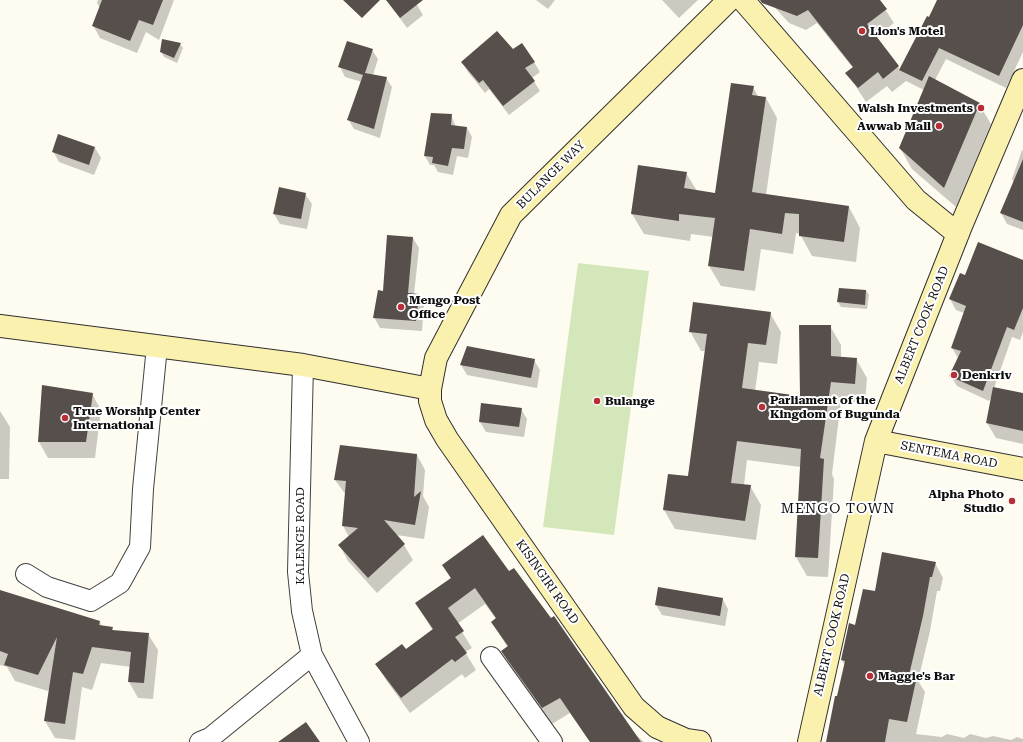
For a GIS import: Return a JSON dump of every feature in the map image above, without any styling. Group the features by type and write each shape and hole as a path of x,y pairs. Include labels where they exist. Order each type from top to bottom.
{"main road":[{"name":"BULANGE WAY","path":"430,389 436,358 511,215 729,0"},
{"path":"743,0 916,200 958,234"},
{"name":"ALBERT COOK ROAD","path":"810,742 876,441 958,234 1023,80"},
{"path":"0,326 303,365 430,389"},
{"name":"KISINGIRI ROAD","path":"430,389 430,401 436,420 447,439 634,707 657,727 686,740 700,742"},
{"name":"SENTEMA ROAD","path":"876,441 1023,469"}],"street":[{"path":"26,574 47,587 91,601 120,583 140,547 143,489 157,346"},
{"name":"KALENGE ROAD","path":"303,365 298,572 302,611 312,655 358,742"},
{"path":"200,742 210,738 312,655"},
{"path":"491,657 552,742"}],"green space":[{"path":"578,263 649,271 614,535 543,527"}],"building":[{"path":"102,0 163,0 153,25 139,20 130,41 92,26"},
{"path":"343,0 380,0 362,18"},
{"path":"386,0 423,0 400,18"},
{"path":"760,0 880,0 887,9 867,24 899,66 883,79 878,72 858,88 845,73 853,67 808,10 797,16 762,3"},
{"path":"937,0 1023,0 1023,25 999,76 939,48 922,81 899,70"},
{"path":"497,31 513,49 522,43 535,62 525,68 535,81 503,106 483,80 479,83 461,62"},
{"path":"162,39 181,43 174,58 160,52"},
{"path":"347,41 373,49 365,73 387,77 374,129 347,120 363,75 338,67"},
{"name":"Awwab Mall","path":"929,76 980,103 944,188 899,148"},
{"path":"731,83 754,86 752,95 766,97 752,192 849,206 844,242 799,236 799,214 785,213 782,234 750,229 744,271 708,266 715,218 679,214 679,221 631,214 638,165 687,172 684,188 715,193"},
{"path":"431,113 452,114 451,125 467,127 464,149 452,148 448,166 432,163 433,157 424,156"},
{"path":"58,134 95,147 89,165 52,152"},
{"path":"1023,159 1023,222 1000,213"},
{"path":"279,187 306,193 301,219 273,214"},
{"path":"387,235 413,237 408,293 419,294 416,321 373,318 378,290 383,291"},
{"path":"978,242 1023,260 1023,308 1014,330 1007,327 983,391 949,376 961,351 951,348 966,306 949,299 960,273 965,275"},
{"path":"839,288 866,290 865,305 837,302"},
{"name":"Parliament of the Kingdom of Bugunda","path":"693,302 771,312 766,345 748,343 742,388 800,396 799,325 831,325 831,356 857,358 855,384 831,382 820,458 824,459 818,558 795,557 801,449 737,441 731,483 751,485 745,521 663,510 668,474 688,476 707,334 689,332"},
{"path":"467,346 535,359 531,378 460,365"},
{"name":"True Worship Center International","path":"42,385 93,393 86,442 38,442"},
{"path":"993,387 1023,393 1023,431 986,423"},
{"path":"481,403 522,408 519,427 479,422"},
{"path":"340,445 417,454 414,497 421,491 415,525 384,520 405,544 368,578 338,545 358,528 342,526 346,481 334,480"},
{"path":"483,535 509,571 514,568 551,618 554,616 641,742 590,742 560,698 542,708 501,651 508,646 491,622 496,618 475,588 448,608 464,631 455,637 467,653 455,662 452,659 401,698 375,664 402,644 406,649 433,629 415,603 451,578 442,565"},
{"path":"882,552 936,562 932,577 930,577 923,616 909,675 917,676 907,722 889,719 885,742 826,742 835,696 837,696 845,661 841,660 849,623 855,625 863,589 875,591"},
{"path":"658,587 723,598 720,616 655,605"},
{"path":"0,590 100,621 99,625 113,627 112,630 149,633 144,683 128,682 131,652 92,647 83,674 73,672 65,724 44,721 57,637 38,675 4,665 8,654 0,651"},
{"path":"306,722 320,742 278,742"}],"place":[{"name":"Lion's Motel","path":"862,31"},
{"name":"Walsh Investments","path":"981,108"},
{"name":"Awwab Mall","path":"939,126"},
{"name":"Mengo Post Office","path":"401,307"},
{"name":"Denkriv","path":"954,375"},
{"name":"Bulange","path":"597,401"},
{"name":"Parliament of the Kingdom of Bugunda","path":"762,407"},
{"name":"True Worship Center International","path":"65,418"},
{"name":"Alpha Photo Studio","path":"1012,501"},
{"name":"Maggie's Bar","path":"870,676"}],"district":[{"name":"MENGO TOWN","path":"838,509"}]}
